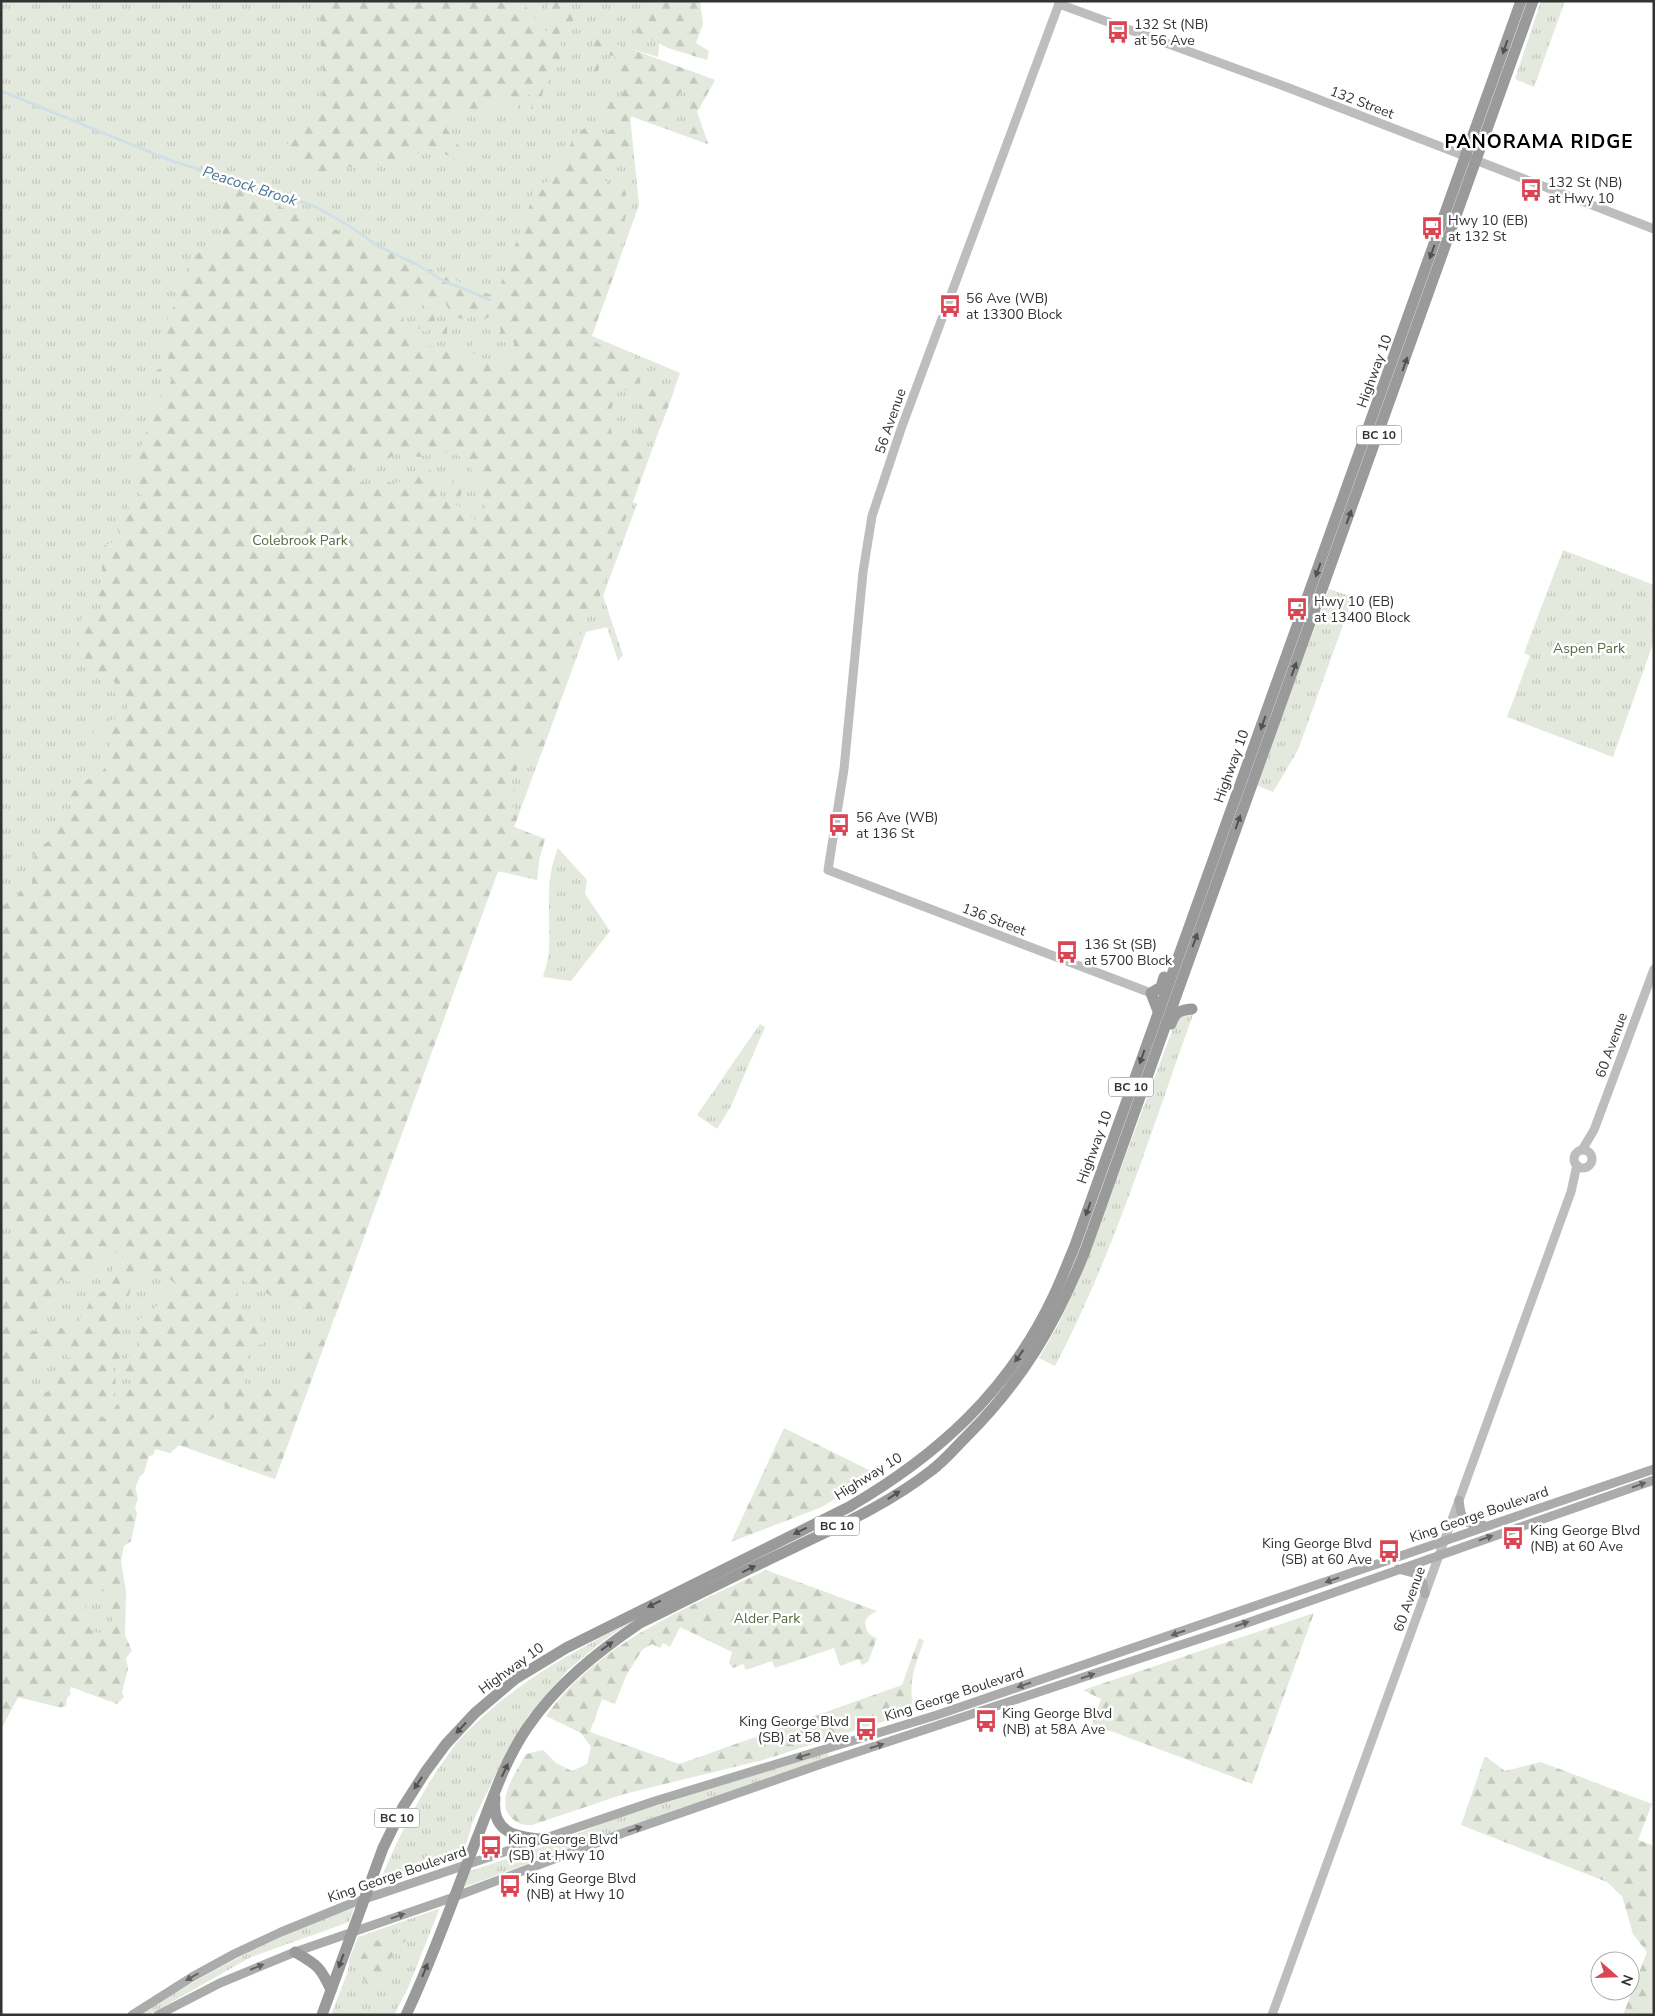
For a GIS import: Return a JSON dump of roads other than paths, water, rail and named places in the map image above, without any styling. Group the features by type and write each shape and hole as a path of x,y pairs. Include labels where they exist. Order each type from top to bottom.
{"highway":[{"name":"Highway 10","path":"406,2015 497,1787 518,1744 537,1715 576,1671 640,1623 883,1503 933,1470 984,1420 1006,1394 1030,1361 1061,1308 1084,1251 1179,986 1472,159 1521,1"},
{"name":"Highway 10","path":"322,2015 382,1848 403,1807 426,1771 446,1744 475,1713 515,1679 566,1648 849,1507 889,1484 947,1439 973,1414 1020,1355 1053,1297 1074,1248 1202,890 1472,159 1533,1"},
{"path":"1158,1011 1151,993 1161,987 1193,900 1202,890"},
{"path":"1132,1117 1146,1095 1174,1017 1180,1011 1192,1009 1181,998 1179,986"},
{"path":"497,1787 494,1804 496,1817 504,1828 512,1834 542,1839"},
{"path":"295,1952 317,1965 323,1972 330,1990"}],"main road":[{"name":"King George Boulevard","path":"132,2015 192,1977 234,1954 281,1932 363,1900 655,1801 937,1715 1654,1469"},
{"name":"King George Boulevard","path":"158,2015 220,1983 295,1952 454,1898 623,1833 830,1761 1247,1623 1396,1569 1654,1480"},
{"path":"1459,1500 1461,1516 1466,1522 1472,1525 1491,1524"},
{"path":"1396,1569 1417,1574 1423,1584 1425,1594"}],"street":[{"name":"132 Street","path":"1059,2 1281,85 1654,229"},
{"name":"56 Avenue","path":"828,870 844,769 863,572 872,516 904,420 1059,2"},
{"name":"136 Street","path":"828,870 1151,993"},
{"name":"60 Avenue","path":"1586,1153 1654,970"},
{"path":"1586,1153 1592,1162 1586,1167 1581,1168 1577,1165 1575,1156 1586,1153"},
{"name":"60 Avenue","path":"1272,2015 1571,1192 1577,1165"},
{"name":"60 Avenue","path":"1571,1192 1586,1167"}],"waterway":[{"name":"Peacock Brook","path":"1,91 172,161 316,207 351,227 378,246 418,265 442,280 490,300"}],"place":[{"name":"132 St (NB) at 56 Ave","path":"1118,32"},
{"name":"132 St (NB) at Hwy 10","path":"1531,190"},
{"name":"Hwy 10 (EB) at 132 St","path":"1432,228"},
{"name":"56 Ave (WB) at 13300 Block","path":"950,306"},
{"name":"Hwy 10 (EB) at 13400 Block","path":"1297,609"},
{"name":"56 Ave (WB) at 136 St","path":"839,825"},
{"name":"136 St (SB) at 5700 Block","path":"1067,952"},
{"name":"King George Blvd (NB) at 60 Ave","path":"1513,1538"},
{"name":"King George Blvd (SB) at 60 Ave","path":"1389,1551"},
{"name":"King George Blvd (NB) at 58A Ave","path":"986,1721"},
{"name":"King George Blvd (SB) at 58 Ave","path":"866,1729"},
{"name":"King George Blvd (SB) at Hwy 10","path":"491,1847"},
{"name":"King George Blvd (NB) at Hwy 10","path":"510,1886"}],"district":[{"name":"PANORAMA RIDGE","path":"1539,141"}],"park label":[{"name":"Colebrook Park","path":"300,540"},
{"name":"Aspen Park","path":"1589,648"},
{"name":"Alder Park","path":"767,1618"}]}
